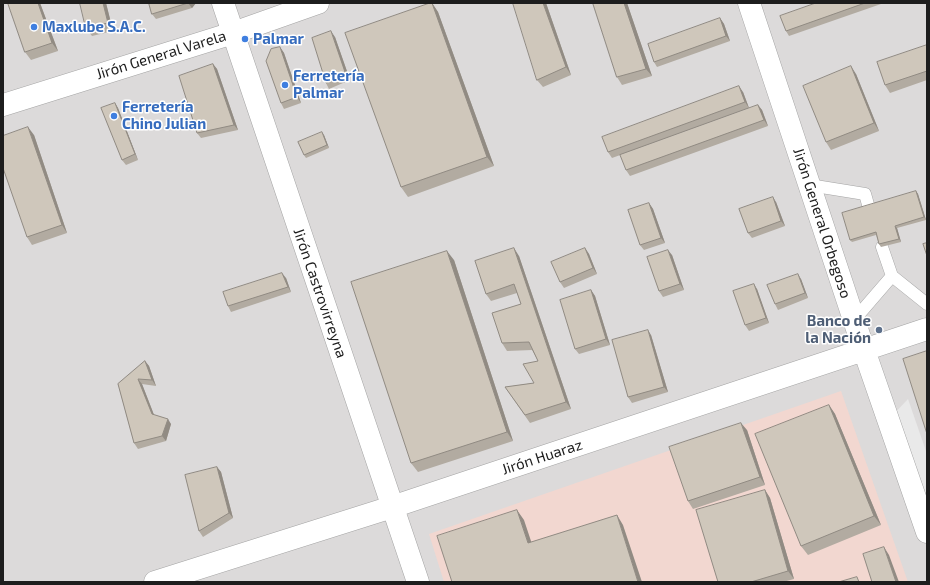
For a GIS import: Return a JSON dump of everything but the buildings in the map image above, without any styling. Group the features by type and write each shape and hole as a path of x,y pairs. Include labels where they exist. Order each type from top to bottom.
{"street":[{"name":"Jirón Castrovirreyna","path":"223,3 418,582"},
{"name":"Jirón General Varela","path":"3,105 233,33 318,3"},
{"name":"Jirón General Orbegoso","path":"749,3 864,350 927,532"},
{"name":"Jirón Huaraz","path":"155,582 197,576 392,507 927,329"}],"lane":[{"path":"809,185 865,194 869,208"},
{"path":"882,247 892,276 927,304"},
{"path":"854,320 892,276"}],"shaded area":[{"path":"3,3 927,3 927,582 3,582"},
{"path":"841,391 908,582 444,582 429,534"},
{"path":"908,399 927,454 927,532 888,420"}],"place":[{"name":"Maxlube S.A.C.","path":"34,27"},
{"name":"Palmar","path":"245,39"},
{"name":"Ferretería Palmar","path":"285,85"},
{"name":"Ferretería Chino Julian","path":"114,116"},
{"name":"Banco de la Nación","path":"879,330"}]}
